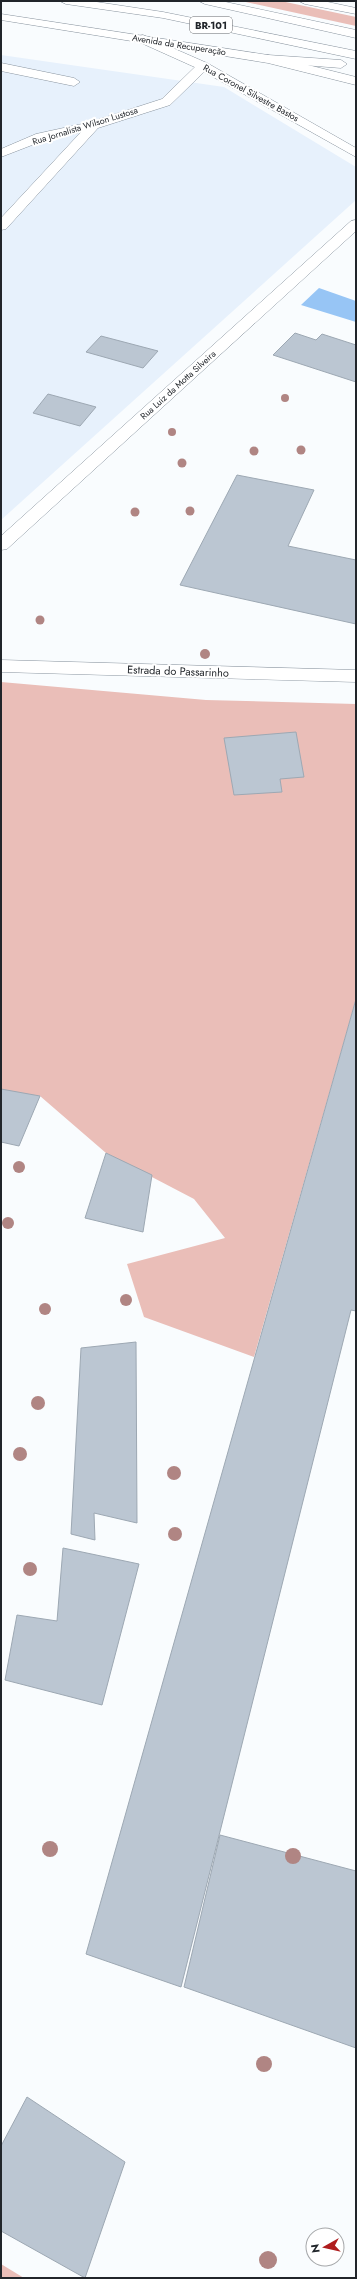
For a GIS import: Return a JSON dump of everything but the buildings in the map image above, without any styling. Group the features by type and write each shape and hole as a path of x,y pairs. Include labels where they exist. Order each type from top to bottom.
{"main road":[{"name":"BR-101","path":"66,1 163,16 356,55"},
{"name":"BR-101","path":"205,1 356,34"},
{"path":"305,1 356,11"},
{"name":"Avenida da Recuperação","path":"1,18 268,59 356,81"},
{"name":"Rua Coronel Silvestre Bastos","path":"143,39 203,66 356,153"},
{"path":"268,59 356,65"},
{"name":"Rua Jornalista Wilson Lustosa","path":"1,153 9,152 41,137 94,125 166,102 203,66"},
{"path":"1,67 74,82"},
{"path":"1,226 94,125"},
{"name":"Rua Luiz da Motta Silveira","path":"1,545 356,224"},
{"name":"Estrada do Passarinho","path":"1,666 356,676"}],"shaded area":[{"path":"241,1 281,1 356,17 356,26"},
{"path":"1,55 224,87 356,167 356,200 1,520"},
{"path":"1,682 206,700 356,704 356,999 254,1357 144,1317 127,1264 225,1238 194,1199 106,1153 40,1096 1,1092"},
{"path":"1,2264 24,2278 1,2278"}],"water":[{"path":"319,288 356,301 356,322 301,305"}]}
